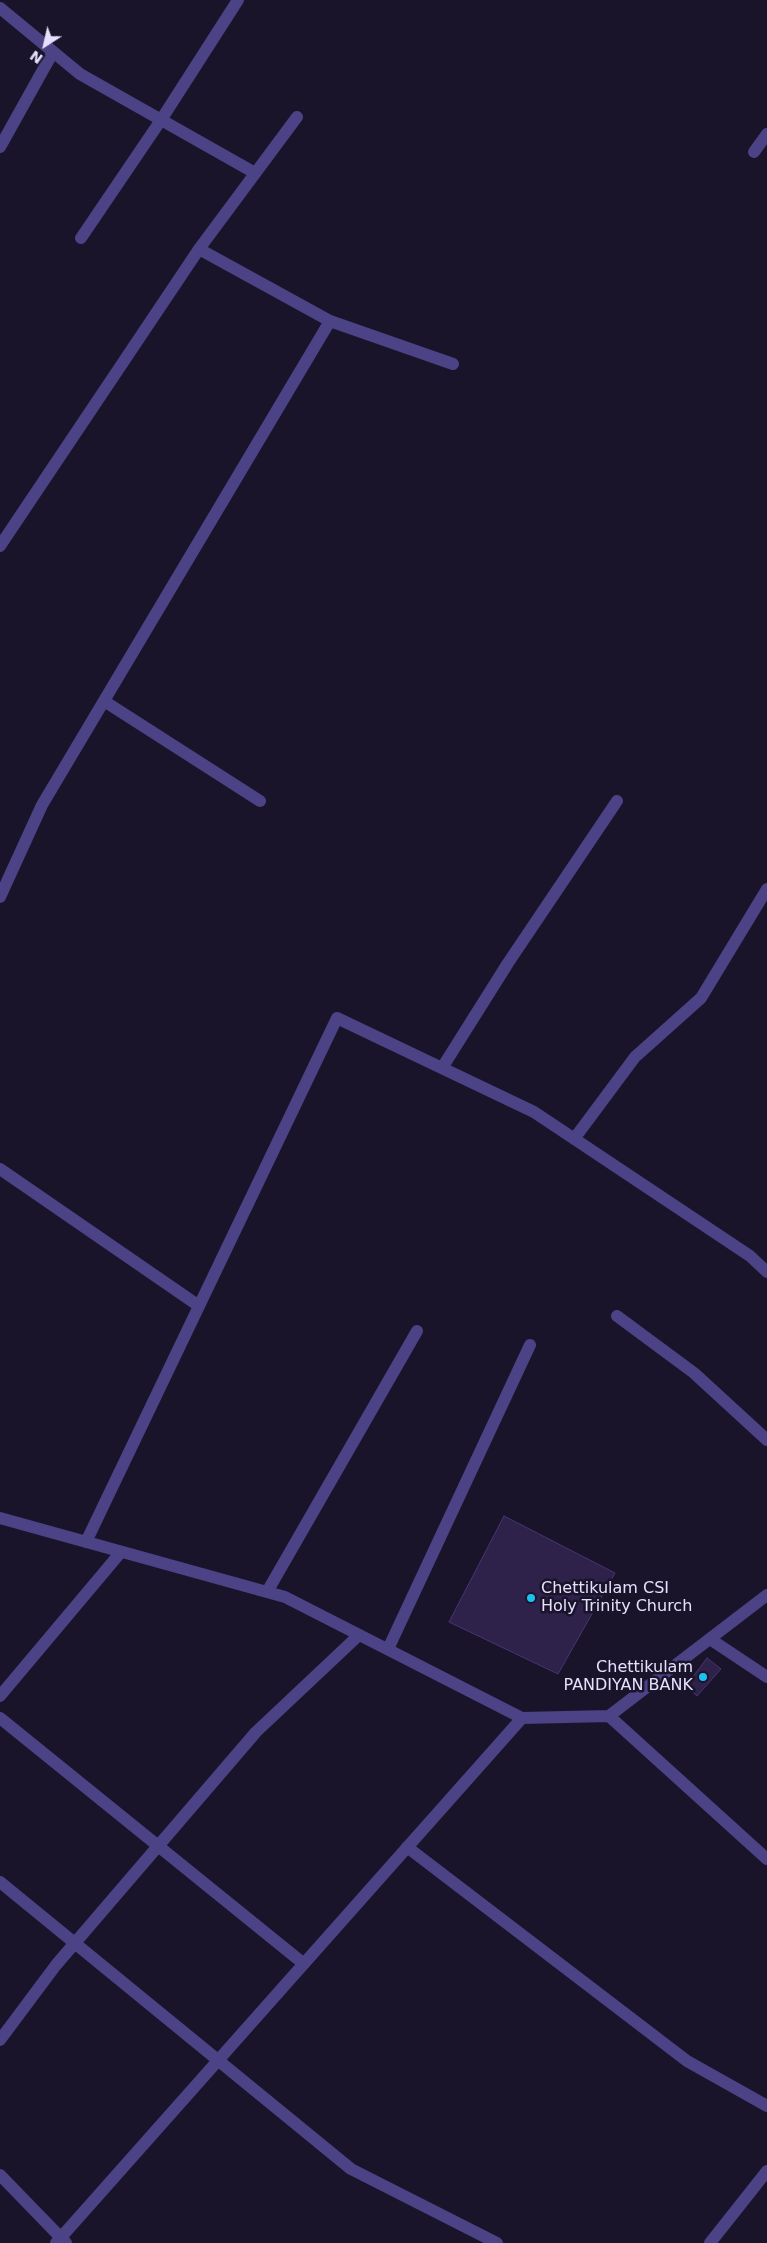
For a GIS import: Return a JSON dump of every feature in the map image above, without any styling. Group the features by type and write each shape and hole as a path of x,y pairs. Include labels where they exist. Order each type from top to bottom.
{"street":[{"path":"82,238 238,0"},
{"path":"0,8 80,74 255,173"},
{"path":"0,147 53,52"},
{"path":"0,546 199,250 297,117"},
{"path":"754,152 767,134"},
{"path":"199,250 330,321 453,364"},
{"path":"0,897 42,805 330,321"},
{"path":"104,701 260,801"},
{"path":"442,1068 508,963 617,801"},
{"path":"574,1139 635,1057 701,998 767,889"},
{"path":"86,1542 337,1018 534,1112 750,1256 767,1272"},
{"path":"0,1169 199,1306"},
{"path":"617,1316 694,1373 767,1440"},
{"path":"267,1592 417,1331"},
{"path":"388,1649 530,1346"},
{"path":"0,1518 285,1597 522,1718 609,1716 767,1595"},
{"path":"0,1696 121,1552"},
{"path":"0,2040 75,1944 256,1732 359,1635"},
{"path":"710,1638 767,1677"},
{"path":"609,1716 767,1859"},
{"path":"0,1718 304,1964"},
{"path":"0,2175 61,2241 218,2060 522,1718"},
{"path":"407,1848 687,2061 767,2106"},
{"path":"0,1882 351,2168 497,2243"},
{"path":"710,2243 767,2171"}],"building":[{"name":"Chettikulam CSI Holy Trinity Church","path":"504,1516 615,1573 558,1674 449,1622"},
{"name":"Chettikulam PANDIYAN BANK","path":"707,1658 721,1669 697,1696 686,1686"}],"place":[{"name":"Chettikulam CSI Holy Trinity Church","path":"531,1598"},
{"name":"Chettikulam PANDIYAN BANK","path":"703,1677"}]}
